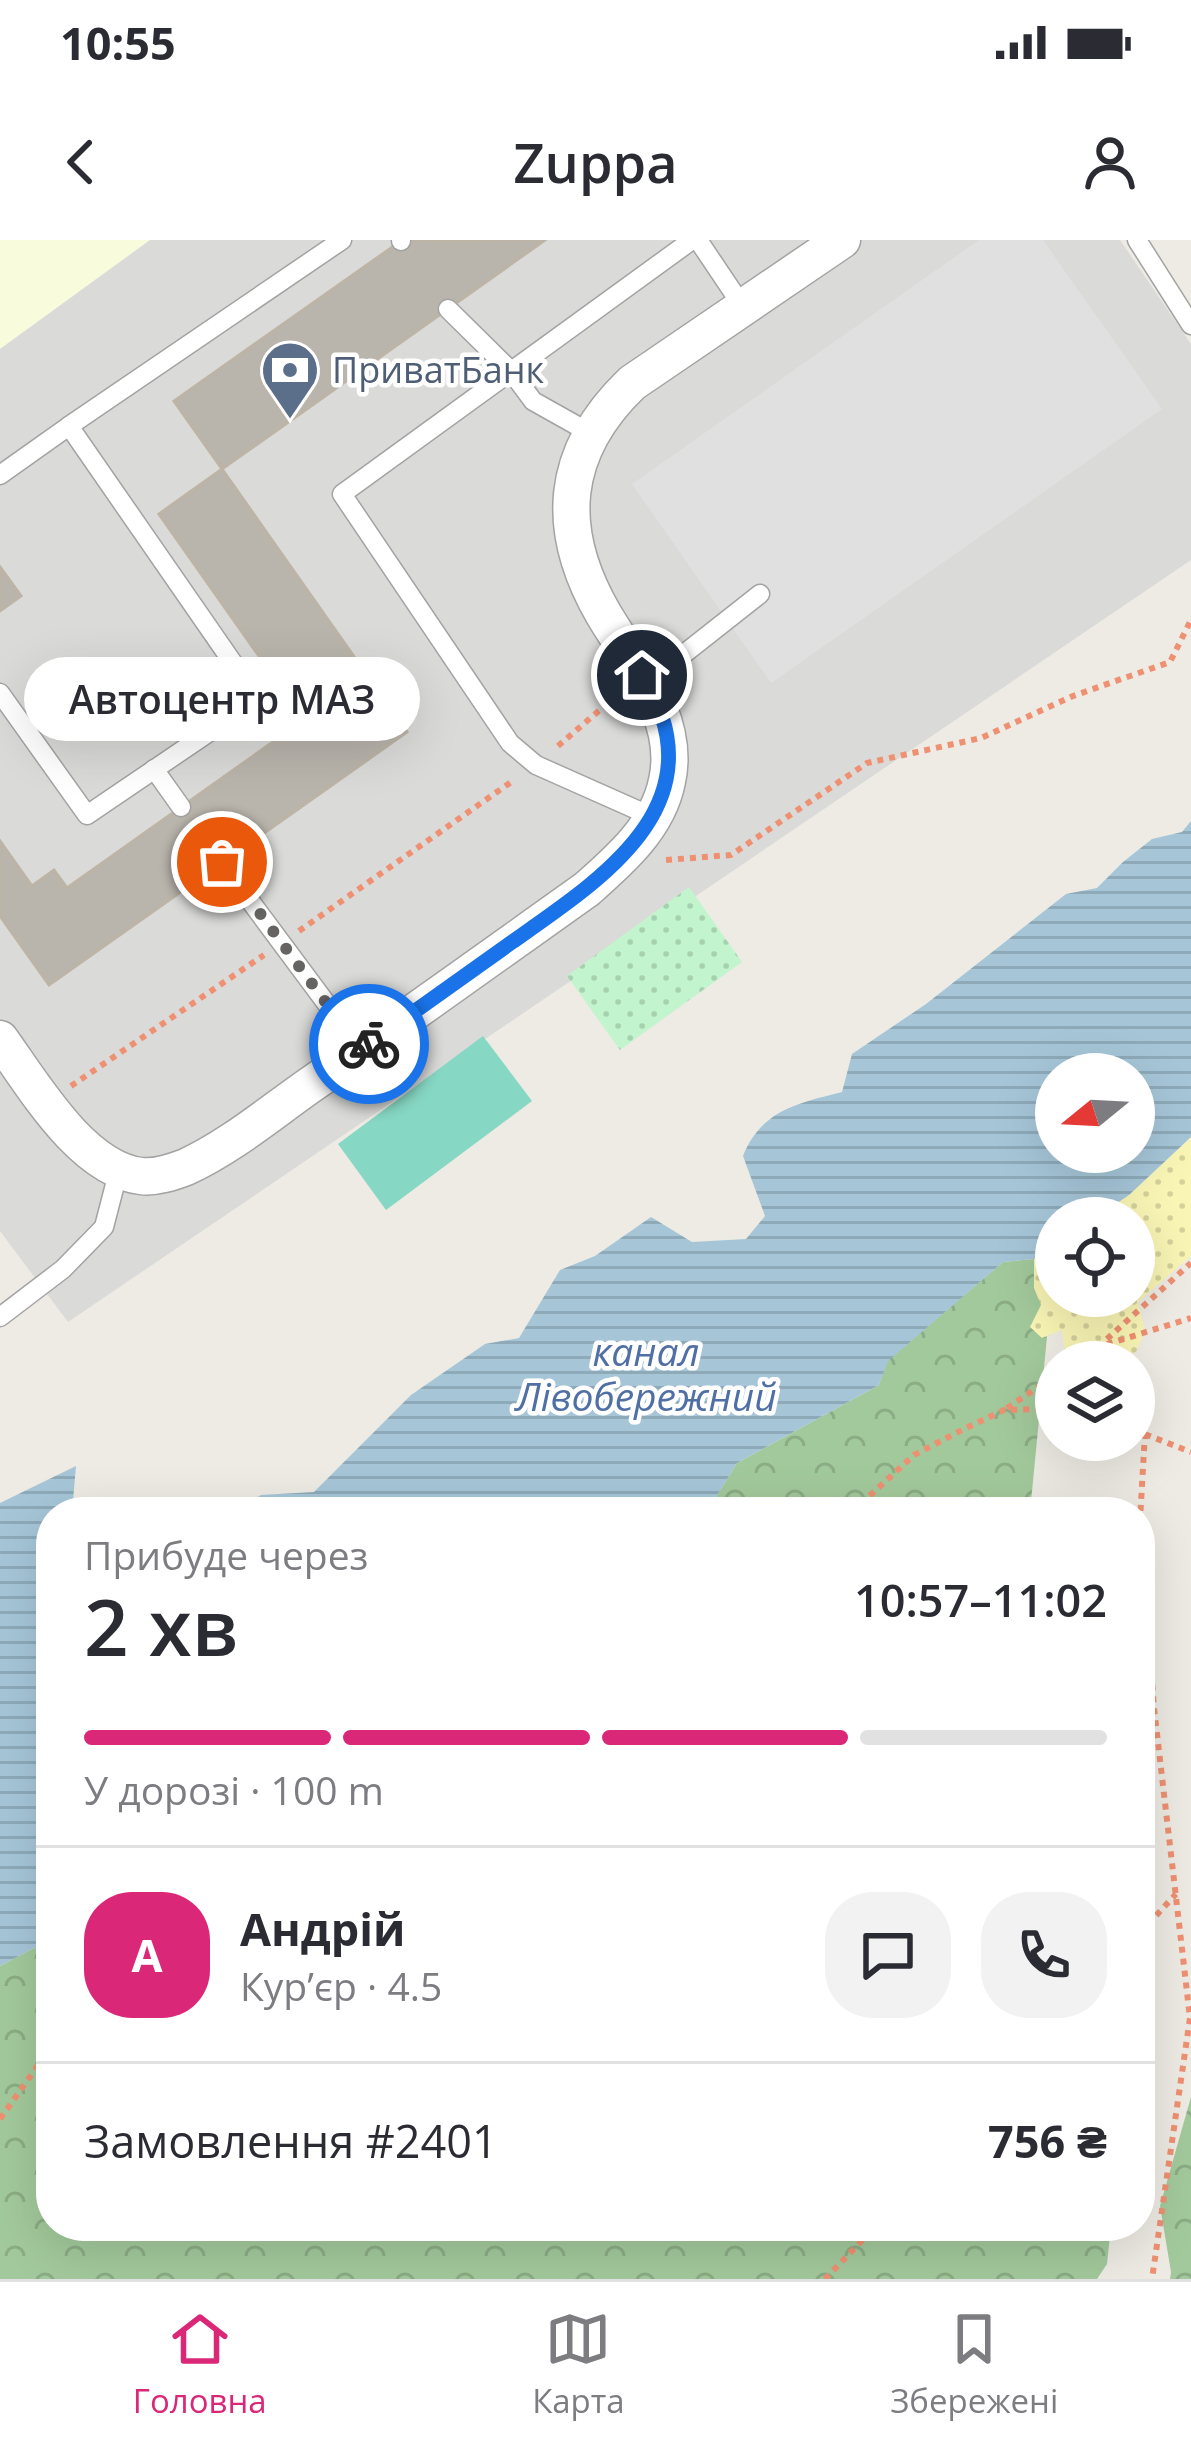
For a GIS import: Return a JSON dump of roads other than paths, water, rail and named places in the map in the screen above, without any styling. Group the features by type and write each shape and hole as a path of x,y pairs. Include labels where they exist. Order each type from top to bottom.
{"street":[{"path":"0,1039 89,1152 142,1177 168,1174 190,1165 361,1050 587,890 615,864 652,817 667,782 670,760 667,730 645,679 585,576 571,507 576,466 607,407 632,383 824,245"}],"lane":[{"path":"0,475 342,240"},
{"path":"652,817 536,765 510,743 342,494 695,240 743,307"},
{"path":"1137,240 1191,325"},
{"path":"448,309 511,371 532,401 590,433"},
{"path":"0,693 87,815 258,699 69,426"},
{"path":"645,679 760,593"},
{"path":"154,770 181,807"},
{"path":"222,862 361,1050"},
{"path":"0,1317 63,1269 104,1227 119,1169"}],"water":[{"name":"канал Лівобережний","path":"1191,821 1191,1137 1155,1171 1155,1053 1035,1053 1035,1173 1153,1173 1126,1197 1035,1197 1035,1258 1003,1262 888,1361 879,1385 737,1463 716,1497 257,1497 314,1492 411,1395 485,1344 519,1338 560,1270 595,1256 651,1217 692,1242 746,1239 765,1216 743,1156 760,1128 783,1111 842,1092 852,1054 926,1004 1066,894 1097,888 1152,839 1182,832"},
{"path":"76,1466 73,1497 36,1497 36,1947 0,1966 0,1503"}],"place":[{"name":"ПриватБанк","path":"290,421"},
{"name":"Автоцентр МАЗ","path":"222,862"}]}
